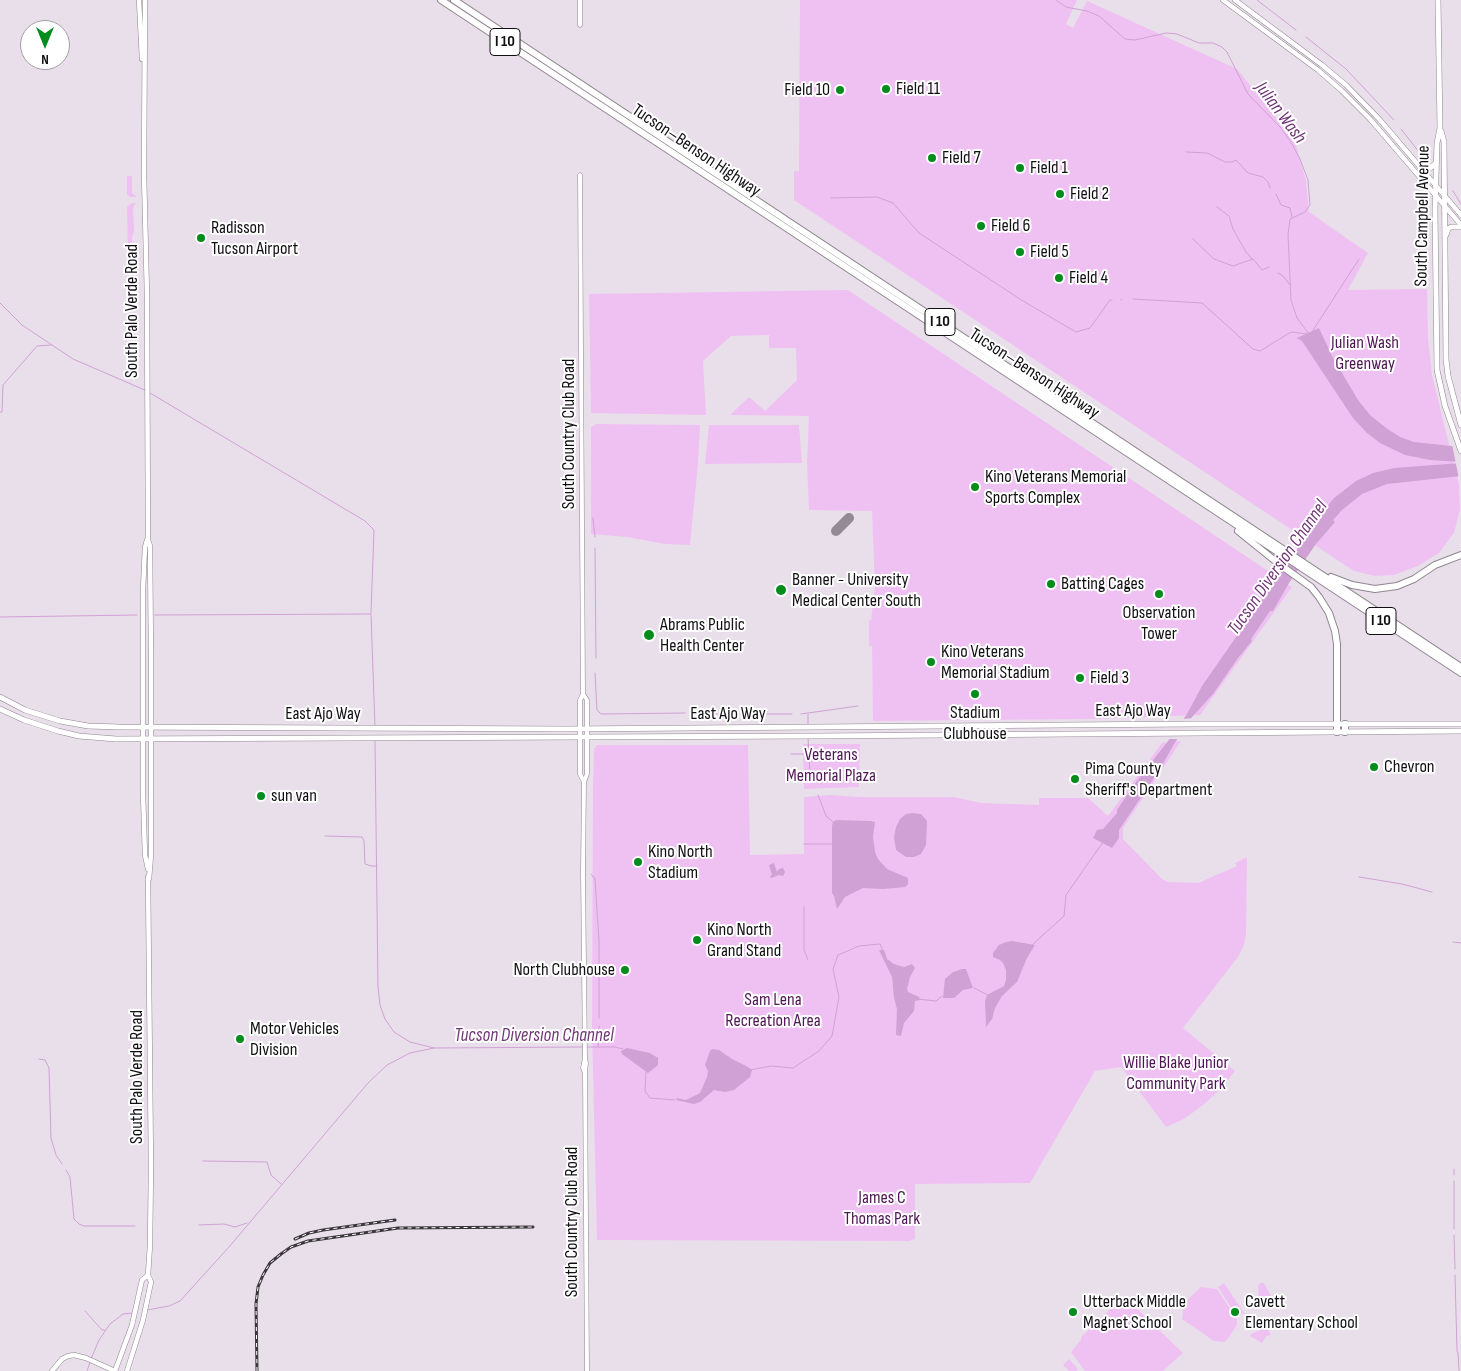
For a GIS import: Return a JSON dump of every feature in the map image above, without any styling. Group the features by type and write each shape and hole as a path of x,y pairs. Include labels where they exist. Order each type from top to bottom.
{"highway":[{"name":"Tucson–Benson Highway","path":"440,0 1206,505 1288,555"},
{"name":"Tucson–Benson Highway","path":"454,0 1305,566 1461,674"},
{"path":"1206,505 1310,587 1323,602 1329,613 1337,644 1337,732"},
{"path":"1321,573 1352,585 1375,589 1385,588 1404,584 1435,565 1461,556"},
{"name":"Tucson–Benson Highway","path":"1305,566 1321,573 1461,667"},
{"path":"1345,724 1345,732"}],"main road":[{"name":"South Palo Verde Road","path":"127,1371 143,1320 151,1282 148,1275 151,1168 149,879 151,738 150,546 148,540 146,396 145,14 142,0"},
{"name":"South Palo Verde Road","path":"142,0 140,33 144,83"},
{"path":"1223,0 1318,70 1341,90 1370,119 1461,226"},
{"path":"1236,0 1346,85 1380,120 1461,215"},
{"name":"South Campbell Avenue","path":"1438,0 1440,128 1436,163 1435,305 1437,370 1445,406 1461,451"},
{"name":"South Campbell Avenue","path":"1440,128 1444,142 1446,359 1448,376 1461,425"},
{"path":"1422,168 1430,168 1436,163"},
{"path":"1445,240 1448,229 1461,226"},
{"name":"South Palo Verde Road","path":"148,540 145,547 143,590 143,738 145,855 149,879"},
{"name":"East Ajo Way","path":"0,697 25,710 67,722 101,727 587,728 1461,724"},
{"name":"East Ajo Way","path":"0,709 35,725 68,734 103,738 486,738 1461,731"},
{"path":"1237,724 1237,733"},
{"path":"1079,725 1079,734"},
{"path":"486,728 486,738"},
{"name":"South Palo Verde Road","path":"115,1371 132,1325 142,1280 148,1275"},
{"path":"52,1371 57,1364 68,1356 74,1355 86,1358 115,1371"}],"street":[{"path":"580,0 580,25"},
{"name":"South Country Club Road","path":"580,175 583,694 580,700 580,774 584,782"},
{"name":"South Country Club Road","path":"583,694 587,700 587,774 584,782 587,1371"}],"green space":[{"name":"Julian Wash Greenway","path":"800,0 1077,0 1066,24 1073,28 1087,1 1237,69 1295,142 1306,181 1309,212 1368,253 1348,290 1427,289 1428,338 1432,375 1459,485 1460,509 1454,533 1439,553 1418,566 1394,575 1375,576 1354,571 794,200 794,171 799,171"},
{"path":"127,176 132,176 132,193 137,197 130,197 127,194"},
{"path":"132,203 136,203 133,208 134,231 132,249 128,250 127,207"},
{"name":"Kino Veterans Memorial Sports Complex","path":"848,290 1292,587 1200,715 1091,719 873,721 872,646 869,646 869,620 871,620 875,588 872,511 809,510 807,463 809,416 730,415 749,397 765,411 797,380 796,348 769,348 769,335 731,336 703,361 706,415 591,413 589,294"},
{"path":"596,424 700,425 690,545 665,544 627,537 591,534 591,427"},
{"path":"709,425 799,425 802,463 705,464"},
{"path":"1181,741 1123,828 1123,839 1162,879 1168,882 1198,883 1237,866 1235,863 1247,857 1246,934 1244,945 1238,957 1183,1028 1235,1071 1221,1089 1203,1105 1184,1119 1166,1127 1121,1067 1095,1071 1030,1183 915,1184 915,1239 909,1241 597,1240 592,1028 593,787 594,749 597,745 748,745 750,855 804,854 804,797 832,795 858,797 954,797 981,803 1039,805 1039,798 1088,798 1108,816 1162,743"},
{"name":"Veterans Memorial Plaza","path":"803,744 860,744 859,787 804,789"},
{"path":"1224,1283 1244,1313 1237,1317 1218,1287"},
{"path":"1260,1283 1264,1283 1271,1296 1271,1302 1262,1304 1259,1302 1258,1286"},
{"path":"1201,1287 1217,1289 1237,1319 1237,1325 1224,1342 1214,1341 1182,1319 1184,1303"},
{"path":"1124,1296 1183,1353 1163,1371 1085,1371 1071,1352 1081,1340 1081,1337"},
{"path":"1267,1327 1271,1335 1266,1336 1262,1343 1250,1336 1251,1334"},
{"path":"1069,1359 1078,1369 1076,1371 1069,1371 1063,1365"}],"shaded area":[{"path":"1319,328 1332,356 1358,400 1370,415 1400,437 1414,442 1461,447 1461,462 1430,460 1405,455 1380,443 1367,433 1353,418 1302,341 1297,338"},
{"name":"Tucson Diversion Channel","path":"1461,463 1461,476 1387,484 1362,494 1342,510 1289,583 1273,611 1270,611 1251,639 1252,641 1213,694 1192,717 1119,830 1119,838 1112,848 1093,838 1097,830 1103,829 1117,813 1117,810 1133,786 1187,714 1202,686 1334,498 1356,481 1373,473 1394,468"},
{"path":"906,814 921,814 927,821 926,845 921,854 914,857 906,857 896,850 894,837 900,819"},
{"path":"836,820 875,822 873,837 878,859 887,869 908,878 908,884 905,887 883,889 863,888 845,897 837,909 832,893 832,826"},
{"path":"774,863 777,872 783,868 785,872 783,876 779,875 771,878 769,865"},
{"path":"1012,941 1035,945 1027,958 1017,982 1002,996 995,1008 992,1019 986,1027 985,1001 987,995 1004,986 1006,980 1006,970 1003,963 993,957 993,953 999,945"},
{"path":"879,950 884,950 887,959 894,964 904,967 912,964 915,968 907,989 908,992 919,997 920,1000 915,1001 914,1011 904,1023 901,1036 896,1035 897,1009 892,977"},
{"path":"966,969 973,988 963,990 954,998 943,998 945,979 953,972"},
{"path":"627,1048 650,1053 658,1058 658,1065 648,1073 622,1054 621,1051"},
{"path":"712,1049 719,1050 748,1067 752,1070 750,1077 734,1090 725,1092 714,1090 700,1102 694,1104 676,1100 677,1098 686,1100 700,1093 707,1077 708,1071 705,1065"}],"pier":[{"path":"1452,444 1461,445 1461,479 1459,479"},
{"path":"1194,718 1180,739 1169,739 1182,719"}],"waterway":[{"name":"Julian Wash","path":"1056,0 1066,7 1087,11 1099,16 1125,39 1135,40 1166,33 1177,34 1199,43 1213,43 1222,47 1227,52 1248,94 1281,128 1292,144 1308,180 1310,205 1305,212 1290,219 1288,234 1291,300 1297,318 1309,334"},
{"path":"1257,0 1296,30"},
{"path":"1306,37 1346,69 1394,120"},
{"path":"1401,129 1426,161"},
{"path":"1186,152 1207,153 1225,162 1236,160 1248,173 1263,177 1268,182 1270,188"},
{"path":"1453,191 1461,204"},
{"path":"1276,194 1281,205 1290,208 1292,217"},
{"path":"831,198 877,197 893,203 919,233 1023,301 1076,332 1090,328 1110,300 1112,300"},
{"path":"1217,207 1229,216 1233,229 1252,259"},
{"path":"1193,239 1214,259 1233,266 1253,259 1262,270 1269,267"},
{"path":"1312,332 1359,259"},
{"path":"1278,273 1290,285"},
{"path":"1133,299 1202,303 1253,349 1260,351 1291,332 1308,334"},
{"path":"0,303 22,325 73,359 147,391"},
{"path":"0,412 2,412 3,385 37,346 51,345"},
{"path":"150,393 365,521 374,530 371,613"},
{"path":"593,518 595,537"},
{"path":"595,548 596,658"},
{"path":"155,615 371,614 375,727"},
{"path":"0,617 137,615"},
{"path":"595,673 597,710 601,714 685,713"},
{"path":"801,714 858,706"},
{"path":"704,714 792,714"},
{"path":"808,714 808,725"},
{"path":"808,737 810,774 813,782"},
{"path":"375,741 378,987 380,1005 385,1019 394,1032 410,1042 434,1048"},
{"path":"791,754 808,754"},
{"path":"818,795 826,816 833,822"},
{"path":"325,836 362,837 364,841 365,864 377,866"},
{"name":"Tucson Diversion Channel","path":"1032,945 1064,916 1066,895 1103,842"},
{"path":"804,844 832,844"},
{"path":"591,874 595,879 599,941 599,1018"},
{"path":"1359,877 1402,884 1432,892"},
{"path":"804,907 804,950 808,960"},
{"path":"1453,942 1461,943"},
{"name":"Tucson Diversion Channel","path":"750,1070 771,1066 793,1068 819,1051 832,1036 839,997 833,969 838,955 859,946 880,944 883,951"},
{"name":"Tucson Diversion Channel","path":"974,988 988,995"},
{"name":"Tucson Diversion Channel","path":"918,999 936,1001 942,996"},
{"path":"598,1047 599,1026"},
{"name":"Tucson Diversion Channel","path":"147,1310 169,1306 180,1301 229,1247 368,1083 387,1065 410,1053 434,1048 583,1047"},
{"name":"Tucson Diversion Channel","path":"587,1047 615,1047 623,1049"},
{"path":"39,1059 45,1060 49,1068 51,1138 56,1155 62,1164"},
{"name":"Tucson Diversion Channel","path":"646,1072 645,1091 650,1098 675,1100"},
{"path":"203,1161 267,1162 271,1175 281,1184"},
{"path":"1454,1169 1454,1175"},
{"path":"66,1170 70,1177 74,1219 79,1224 84,1226 135,1226"},
{"path":"1454,1181 1454,1229"},
{"path":"199,1225 224,1224 235,1227 247,1223"},
{"path":"1454,1235 1455,1269"},
{"path":"1455,1275 1459,1371"},
{"path":"85,1311 102,1330 105,1330"},
{"name":"Tucson Diversion Channel","path":"91,1359 99,1340 110,1324 123,1314 133,1313"},
{"name":"Tucson Diversion Channel","path":"87,1371 90,1362"}],"taxiway":[{"path":"836,531 849,518"}],"railway":[{"path":"295,1239 323,1230 395,1220"},
{"path":"257,1371 256,1304 258,1287 270,1263 291,1247 308,1241 398,1228 533,1227"}],"place":[{"name":"Field 11","path":"886,89"},
{"name":"Field 10","path":"840,90"},
{"name":"Field 7","path":"932,158"},
{"name":"Field 1","path":"1020,168"},
{"name":"Field 2","path":"1060,194"},
{"name":"Field 6","path":"981,226"},
{"name":"Radisson Tucson Airport","path":"201,238"},
{"name":"Field 5","path":"1020,252"},
{"name":"Field 4","path":"1059,278"},
{"name":"Kino Veterans Memorial Sports Complex","path":"975,487"},
{"name":"Batting Cages","path":"1051,584"},
{"name":"Banner - University Medical Center South","path":"781,590"},
{"name":"Observation Tower","path":"1159,594"},
{"name":"Abrams Public Health Center","path":"649,635"},
{"name":"Kino Veterans Memorial Stadium","path":"931,662"},
{"name":"Field 3","path":"1080,678"},
{"name":"Stadium Clubhouse","path":"975,694"},
{"name":"Chevron","path":"1374,767"},
{"name":"Pima County Sheriff's Department","path":"1075,779"},
{"name":"sun van","path":"261,796"},
{"name":"Kino North Stadium","path":"638,862"},
{"name":"Kino North Grand Stand","path":"697,940"},
{"name":"North Clubhouse","path":"625,970"},
{"name":"Motor Vehicles Division","path":"240,1039"},
{"name":"Utterback Middle Magnet School","path":"1073,1312"},
{"name":"Cavett Elementary School","path":"1235,1312"}],"park label":[{"name":"Sam Lena Recreation Area","path":"773,1010"},
{"name":"Willie Blake Junior Community Park","path":"1176,1073"},
{"name":"James C Thomas Park","path":"882,1208"}]}
